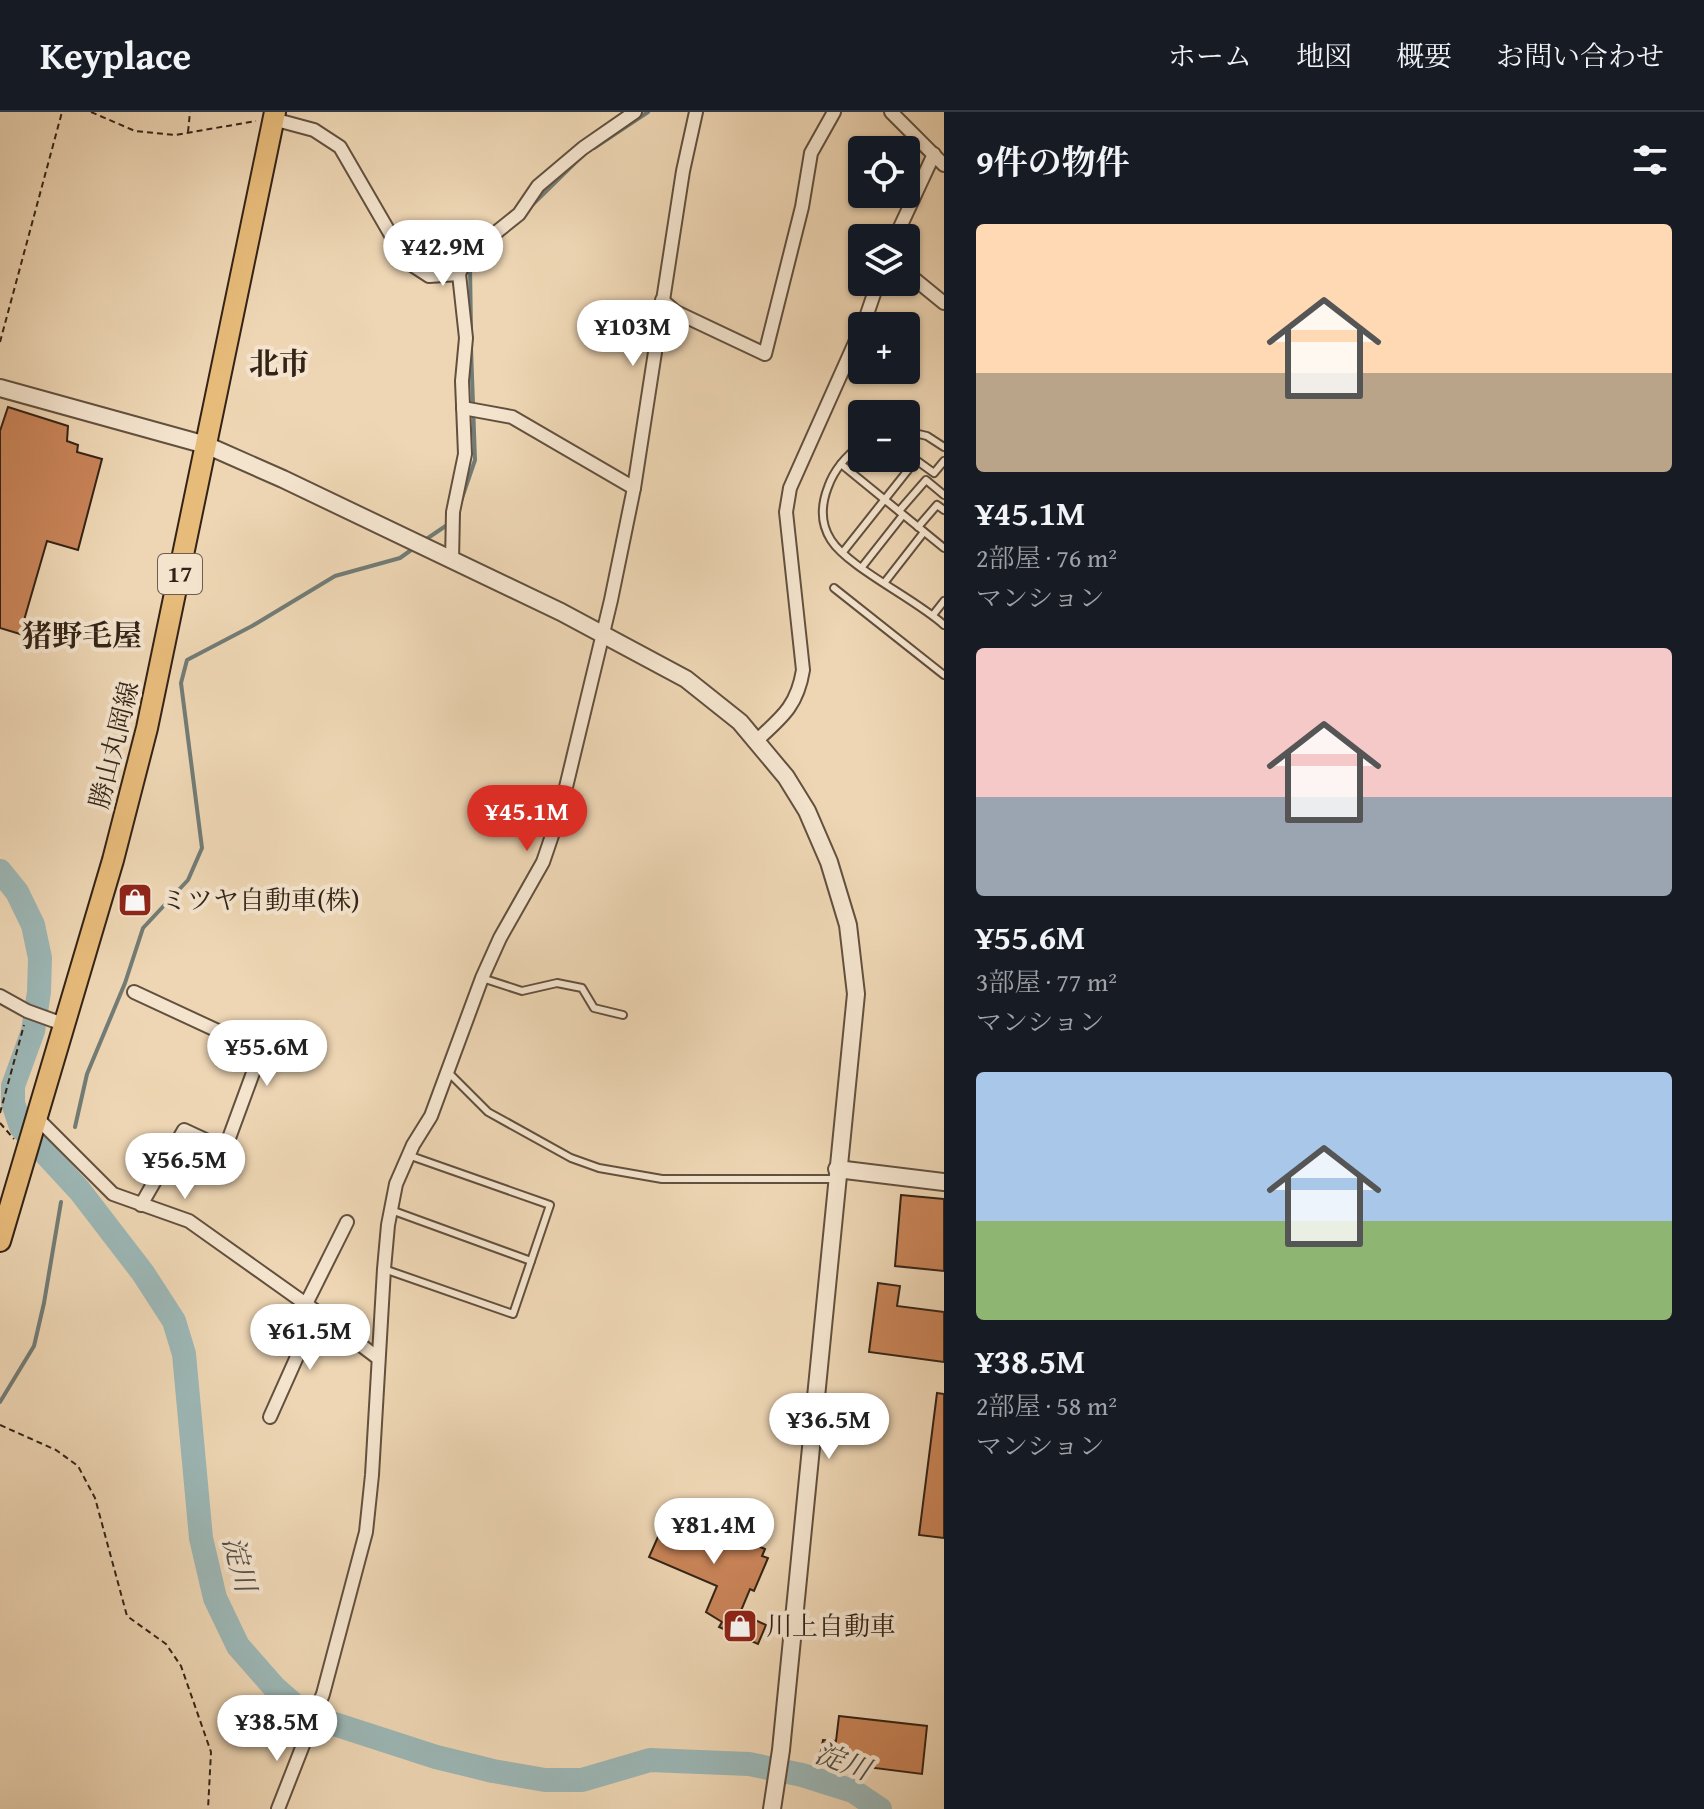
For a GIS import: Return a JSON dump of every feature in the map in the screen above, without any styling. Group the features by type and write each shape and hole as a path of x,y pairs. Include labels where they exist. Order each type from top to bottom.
{"main road":[{"name":"勝山丸岡線","path":"1,1235 34,1120 57,1022 113,860 147,728 274,115"}],"street":[{"path":"452,561 453,512 465,454 462,381 466,338 459,274 468,255 519,214 538,186 583,148 635,112"},
{"path":"278,1809 323,1694 366,1532 384,1269 396,1184 408,1155 431,1116 500,938 543,862 560,812 634,488 683,171 696,112"},
{"path":"662,300 676,312 765,354 802,207 811,153 834,112"},
{"path":"891,112 944,165"},
{"path":"274,115 314,130 340,147 406,261 429,276 459,274"},
{"path":"902,224 934,154"},
{"path":"920,283 944,303"},
{"path":"755,742 792,706 800,688 803,670 786,512 790,488 848,358"},
{"path":"0,388 206,445 603,634 686,679 740,722 786,777 807,811 829,862 848,925 856,994 781,1750 772,1808"},
{"path":"463,408 512,417 634,488"},
{"path":"134,992 261,1051 225,1149 184,1130 141,1205"},
{"path":"0,996 27,1011 57,1022"},
{"path":"34,1120 113,1194 189,1221 378,1358"},
{"path":"837,1174 944,1182"},
{"path":"306,1304 347,1222"},
{"path":"270,1417 317,1312"}],"lane":[{"path":"920,434 944,447"},
{"path":"848,457 830,482 821,510 831,542 944,625"},
{"path":"843,552 916,460 934,473 944,461"},
{"path":"841,464 944,548"},
{"path":"862,567 926,480 944,495"},
{"path":"885,582 937,505 944,510"},
{"path":"834,588 944,675"},
{"path":"933,615 944,601"},
{"path":"482,978 522,991 557,983 582,988 594,1008 623,1015"},
{"path":"447,1071 488,1112 571,1158 599,1168 662,1179 837,1174"},
{"path":"384,1269 513,1314 550,1205 408,1155"},
{"path":"391,1210 531,1261"}],"path":[{"path":"0,342 62,112"},
{"path":"91,112 135,131 175,135 274,115"},
{"path":"188,133 190,112"},
{"path":"0,1113 27,1011"},
{"path":"0,1425 56,1450 78,1466 95,1498 127,1616 166,1644 181,1666 211,1752 208,1809"}],"building":[{"path":"8,407 68,426 67,441 78,445 77,452 102,459 78,550 47,541 20,634 0,628 0,431"},
{"path":"901,1195 944,1199 944,1271 895,1266"},
{"path":"878,1283 900,1286 897,1306 944,1312 944,1362 869,1352"},
{"path":"937,1393 944,1394 944,1538 919,1535"},
{"path":"674,1501 704,1514 701,1521 765,1549 762,1556 768,1558 754,1591 750,1589 740,1613 766,1625 758,1644 719,1627 722,1622 706,1612 717,1586 649,1557"},
{"path":"839,1716 927,1726 922,1774 819,1761 823,1740 836,1741"}],"waterway":[{"path":"594,148 648,112"},
{"path":"529,208 583,155"},
{"path":"471,331 470,265 500,236"},
{"path":"461,501 475,460 471,348"},
{"path":"425,540 450,523"},
{"path":"75,1127 87,1074 125,983 143,928 188,880 202,848 181,683 187,660 252,626 335,576 400,558 414,548"},
{"name":"淀川","path":"0,871 17,892 33,925 40,958 33,1031 13,1086 13,1103 21,1127 80,1191 143,1273 174,1321 184,1354 201,1538 215,1598 238,1646 274,1687 299,1709 328,1722 436,1757 493,1771 545,1780 582,1780 650,1760 749,1764 802,1775 853,1791 880,1809"},
{"path":"0,1402 34,1346 61,1202"}],"place":[{"name":"ミツヤ自動車(株)","path":"135,900"},
{"name":"川上自動車","path":"740,1626"}],"district":[{"name":"北市","path":"279,364"},
{"name":"猪野毛屋","path":"82,636"}]}
